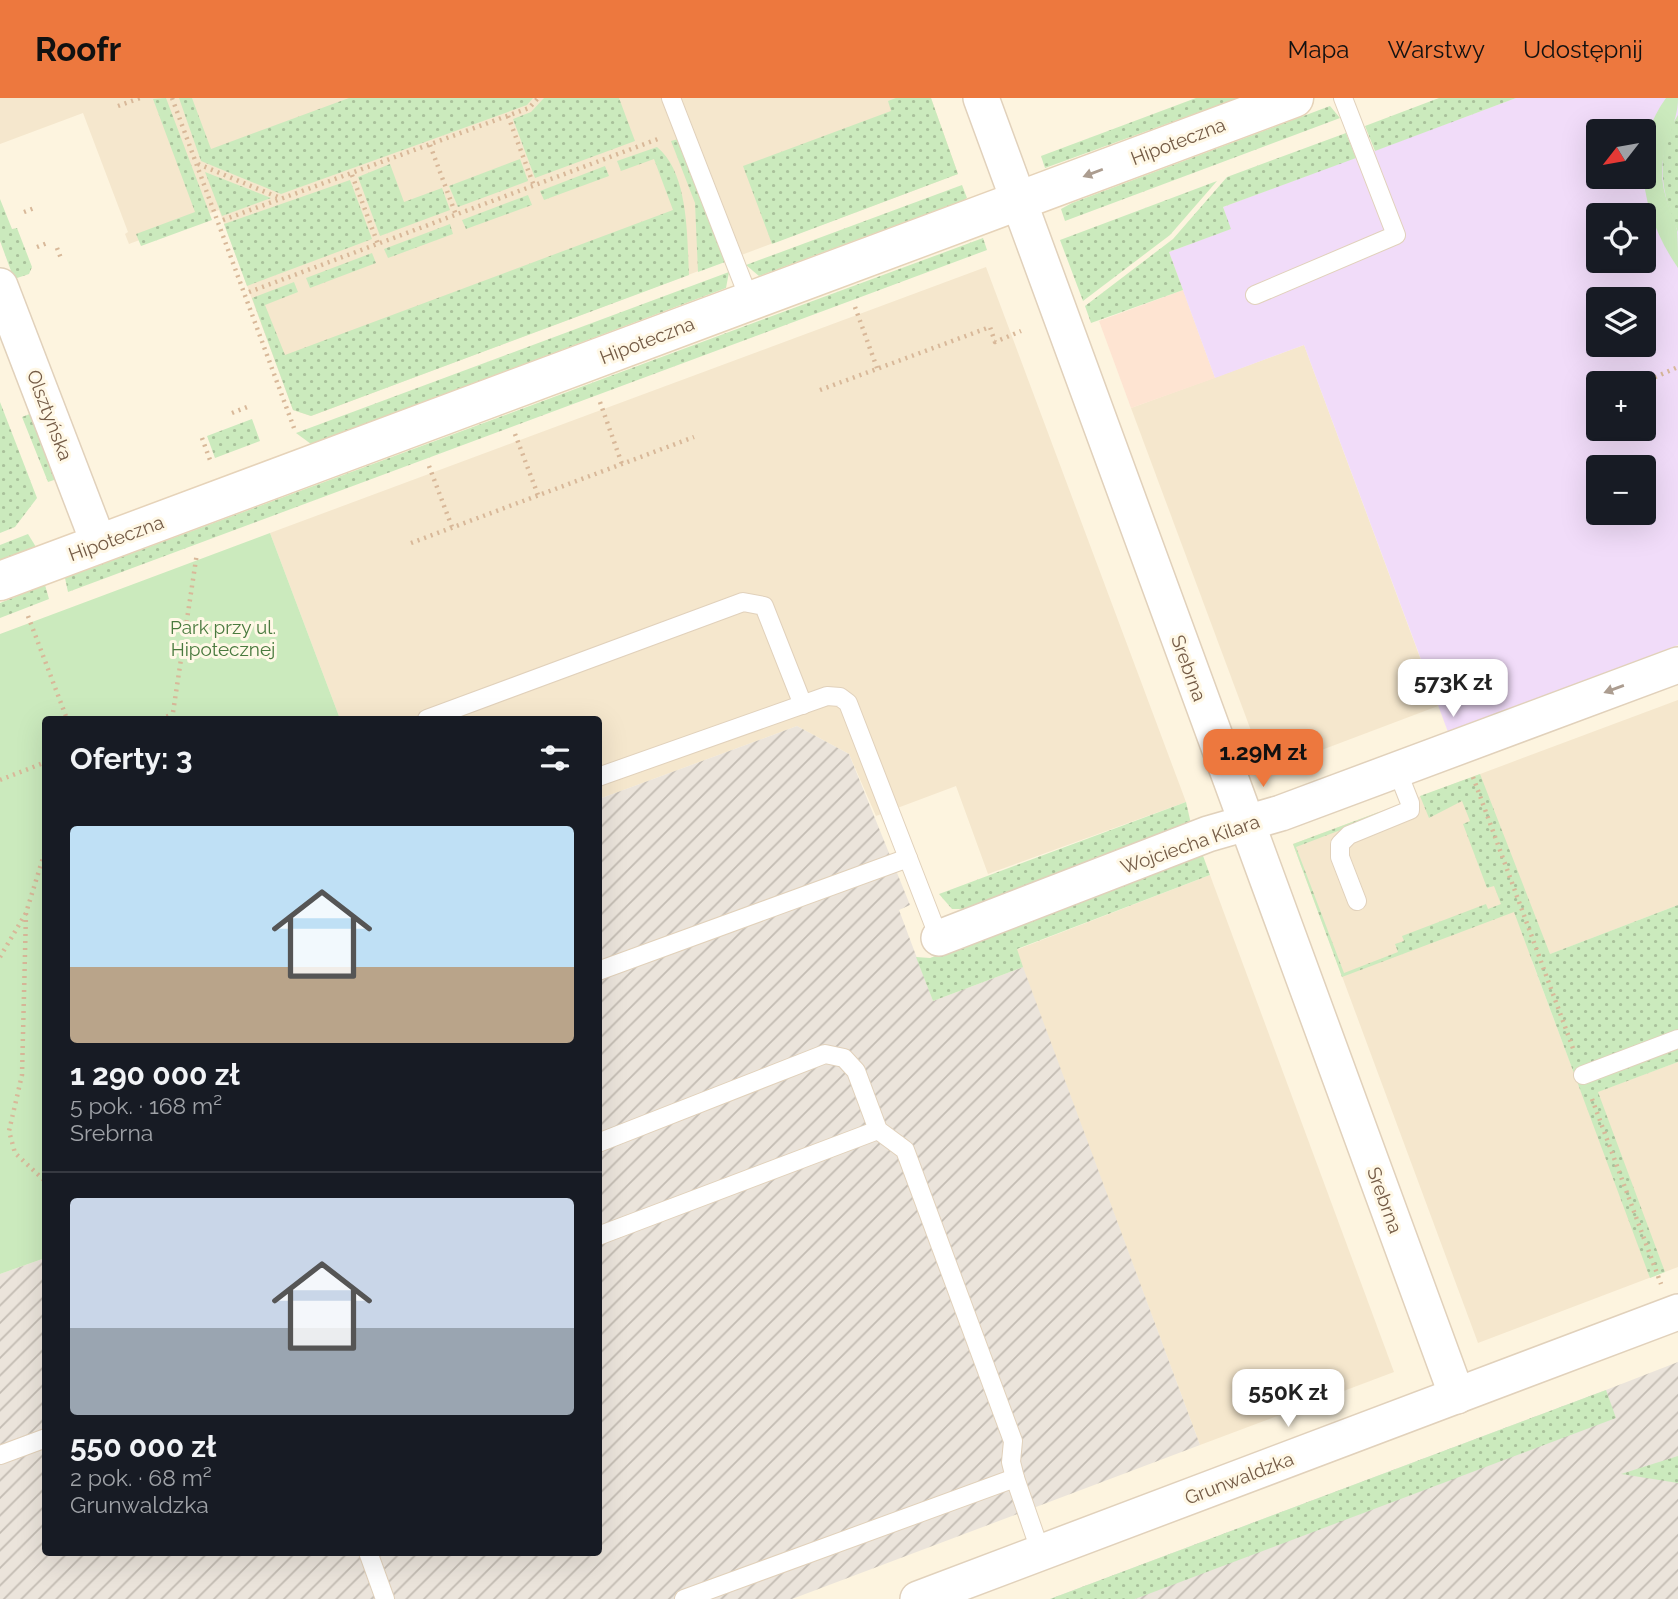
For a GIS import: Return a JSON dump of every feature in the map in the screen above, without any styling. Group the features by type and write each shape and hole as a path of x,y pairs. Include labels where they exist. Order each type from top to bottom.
{"street":[{"name":"Srebrna","path":"981,98 1457,1396"},
{"name":"Hipoteczna","path":"0,581 1294,98"},
{"name":"Olsztyńska","path":"0,286 99,544"},
{"name":"Wojciecha Kilara","path":"939,938 1208,834 1246,824 1397,770 1678,665"},
{"name":"Grunwaldzka","path":"918,1599 1675,1313"}],"lane":[{"path":"671,98 750,301"},
{"path":"1255,295 1396,234 1343,98"},
{"path":"436,716 743,602 764,606 803,705"},
{"path":"602,776 827,696 840,697 848,703 939,938"},
{"path":"1357,901 1340,857 1340,844 1349,835 1410,810 1410,803 1397,770"},
{"path":"602,970 908,858"},
{"path":"1583,1075 1678,1039"},
{"path":"602,1141 825,1054 844,1058 856,1071 878,1130 905,1150 1013,1441 1011,1462 1041,1553"},
{"path":"602,1234 878,1130"},
{"path":"0,1455 42,1439"},
{"path":"684,1599 1015,1478"},
{"path":"369,1556 385,1599"}],"path":[{"path":"118,106 140,98"},
{"path":"172,98 294,428"},
{"path":"223,220 529,108 538,98"},
{"path":"508,116 534,186"},
{"path":"249,292 665,137"},
{"path":"430,145 456,215"},
{"path":"197,164 281,198"},
{"path":"352,174 378,244"},
{"path":"24,212 37,207"},
{"path":"37,247 50,242"},
{"path":"57,248 62,261"},
{"path":"856,307 877,368"},
{"path":"820,390 990,327 995,342 1021,331"},
{"path":"1656,377 1678,367"},
{"path":"600,402 622,464"},
{"path":"232,413 247,407"},
{"path":"515,434 538,495"},
{"path":"411,543 694,437"},
{"path":"202,438 210,460"},
{"path":"429,467 452,527"},
{"path":"173,716 197,552"},
{"path":"28,616 66,716"},
{"path":"1461,746 1675,1313"},
{"path":"0,780 42,764"},
{"path":"0,957 26,913 42,865"},
{"path":"38,882 42,880"},
{"path":"26,913 22,1075 9,1131 15,1153 42,1178"}],"shaded area":[{"path":"0,98 931,98 958,174 311,416 293,410 219,210 129,244 125,234 128,232 83,113 0,144"},
{"path":"1516,98 1678,98 1678,645 1448,732 1304,345 1215,378 1169,252 1230,229 1223,207"},
{"path":"986,267 1186,802 988,874 956,786 876,816 849,754 797,726 602,798 602,716 339,716 270,533"},
{"path":"1183,290 1215,378 1131,408 1099,321"},
{"path":"1304,345 1438,706 1266,771 1131,408"},
{"path":"1678,700 1678,905 1532,961 1583,1097 1678,1062 1678,1267 1478,1343 1293,844"},
{"path":"797,726 849,754 910,905 899,910 933,1001 1023,967 1200,1445 792,1599 0,1599 0,1274 42,1259 42,1556 602,1556 602,798"},
{"path":"1210,875 1394,1372 1200,1445 1016,950"},
{"path":"1678,1362 1678,1599 1050,1599 1606,1390"}],"green space":[{"path":"166,98 212,220 141,246 136,234 195,212 153,99"},
{"path":"179,98 192,98 211,149 349,98 533,98 527,105 281,194 201,161"},
{"path":"544,98 619,98 635,141 535,178 513,119 531,112"},
{"path":"896,98 931,98 958,174 772,244 743,166 891,111 888,101"},
{"path":"1196,98 1238,98 1045,168 1041,156"},
{"path":"1439,98 1516,98 1375,151 1365,126"},
{"path":"1666,98 1678,98 1676,117 1664,153 1662,180 1677,230 1678,268 1656,227 1656,203 1648,203 1645,189 1656,189 1654,118"},
{"path":"1330,106 1340,118 1065,221 1061,209 1072,203"},
{"path":"1678,115 1678,232 1667,203 1663,158 1665,143"},
{"path":"1346,133 1356,158 1223,207 1231,229 1169,252 1183,290 1091,323 1085,306 1173,239 1227,177"},
{"path":"678,139 725,262 698,272 695,203 671,141"},
{"path":"657,147 667,158 681,189 689,275 311,416 293,410 252,298 294,282 298,292 265,305 285,355 673,210 654,159 621,171 617,161"},
{"path":"520,159 528,181 458,207 449,186"},
{"path":"390,164 404,202 442,188 450,210 380,236 358,177"},
{"path":"605,166 609,176 544,200 540,191"},
{"path":"205,172 271,198 222,216"},
{"path":"350,180 372,239 247,286 224,224"},
{"path":"1217,181 1170,235 1083,301 1060,240"},
{"path":"962,185 967,198 964,200 759,276 746,265"},
{"path":"528,195 532,205 466,229 462,220"},
{"path":"0,199 12,229 17,228 32,267 29,274 14,279 0,241"},
{"path":"450,224 453,234 388,258 384,249"},
{"path":"983,238 987,250 68,592 65,578"},
{"path":"372,253 376,263 310,288 306,278"},
{"path":"729,272 726,288 311,444 296,433"},
{"path":"0,402 37,498 15,527 0,533"},
{"path":"32,413 57,479 48,482 22,417"},
{"path":"252,419 260,441 215,458 207,436"},
{"name":"Park przy ul. Hipotecznej","path":"270,533 339,716 42,716 42,1259 0,1274 0,634"},
{"path":"28,534 36,547 0,560 0,545"},
{"path":"45,585 49,599 0,618 0,603"},
{"path":"1480,774 1550,954 1678,905 1678,1062 1598,1092 1665,1272 1650,1278 1514,912 1342,977 1293,844 1379,812 1380,815 1296,847 1344,973 1398,952 1395,944 1404,941 1402,936 1486,904 1488,909 1501,904 1494,886 1487,888 1463,824 1470,821 1462,801 1429,818 1420,796"},
{"path":"1186,802 1191,824 969,909 952,909 939,894"},
{"path":"1202,853 1210,875 1017,949 1023,967 933,1001 916,957 930,958"},
{"path":"1606,1390 1616,1418 1135,1599 1050,1599"},
{"path":"1678,1456 1678,1483 1621,1474"}]}
